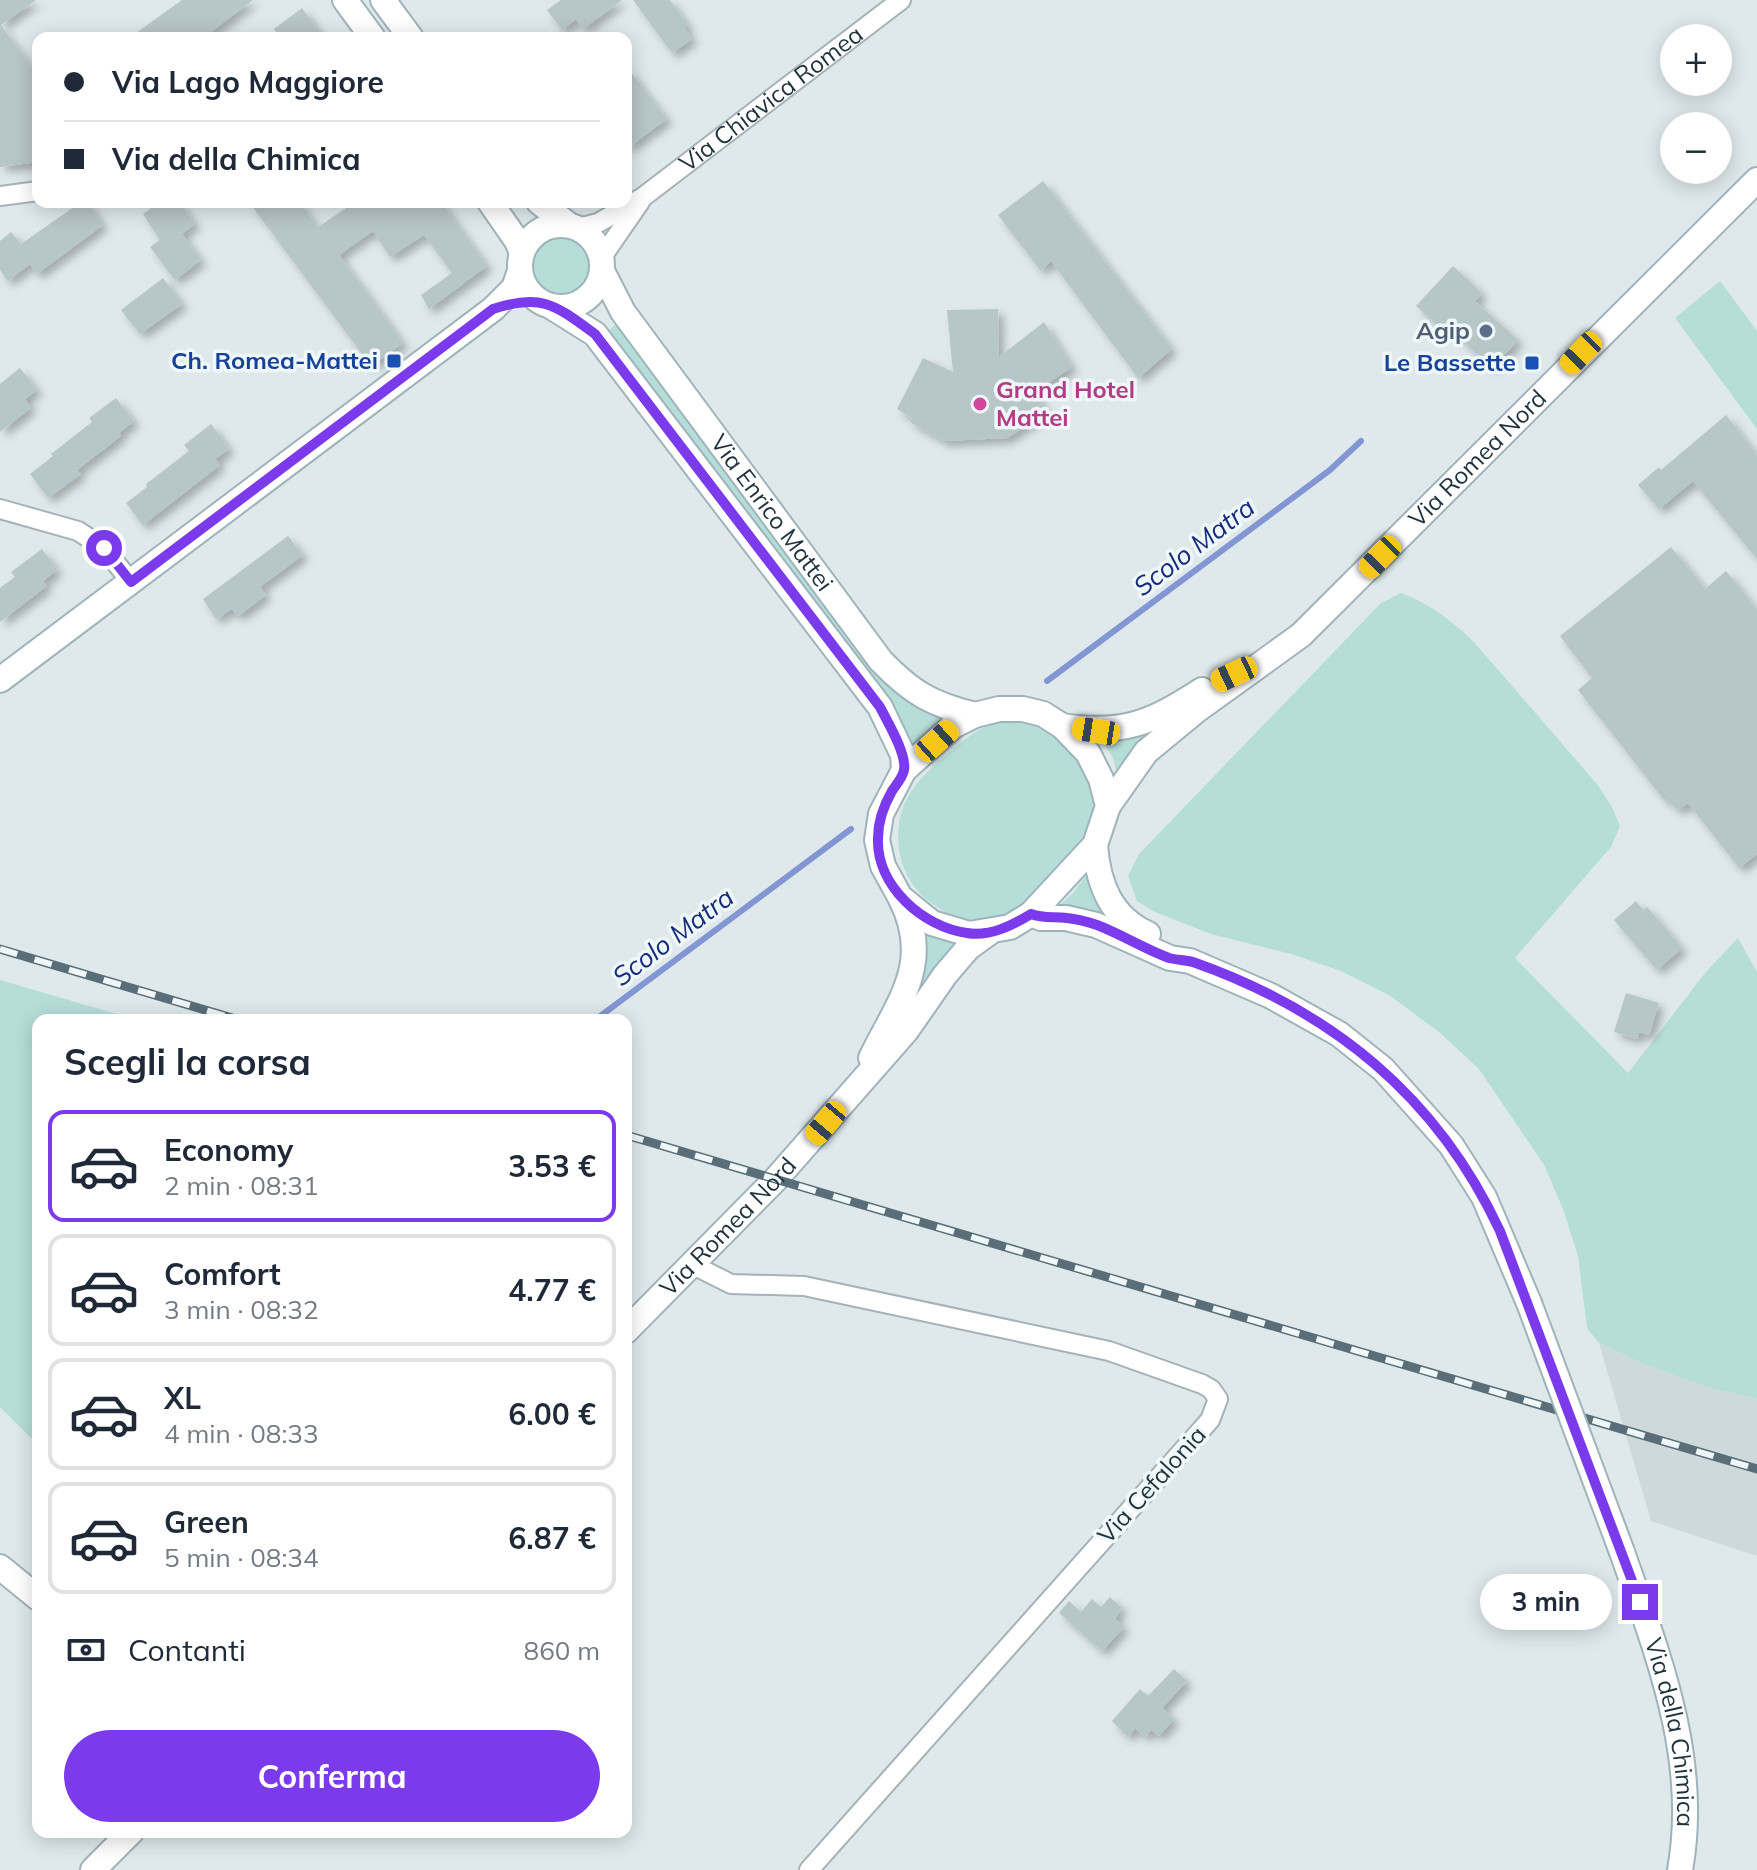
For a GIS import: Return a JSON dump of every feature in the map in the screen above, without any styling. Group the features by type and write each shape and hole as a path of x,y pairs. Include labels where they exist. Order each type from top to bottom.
{"main road":[{"path":"345,0 369,32"},
{"path":"383,0 407,32"},
{"name":"Via Romea Nord","path":"1108,806 1146,752 1262,661 1301,635 1757,180"},
{"path":"494,208 517,241 523,283 546,304"},
{"path":"493,309 518,301 575,306 594,292 602,264 589,235 547,208"},
{"path":"0,680 493,309 514,288 521,262 535,234 557,225 573,227"},
{"name":"Via Enrico Mattei","path":"602,264 623,312 881,661 903,685 940,706 975,715"},
{"name":"Via Enrico Mattei","path":"546,304 595,334 880,707 903,755 904,770"},
{"name":"Via Romea Nord","path":"1062,726 1096,731 1134,726 1262,661"},
{"path":"999,709 1023,709 1043,714 1062,726 1088,753 1101,779 1108,806 1095,845 1031,914 1010,927 969,934 932,923 900,897 883,866 877,840 881,814 904,770 953,726 975,715 999,709"},
{"name":"Via della Chimica","path":"1095,845 1097,868 1110,903 1121,918 1170,945 1190,961"},
{"name":"Via Romea Nord","path":"858,1085 907,986 915,963 911,918 900,897"},
{"name":"Via della Chimica","path":"1031,914 1096,925 1170,958 1190,961 1271,996 1339,1034 1383,1069 1451,1145 1484,1197 1529,1303 1657,1652 1680,1736 1685,1811 1685,1843 1680,1870"},
{"name":"Via Romea Nord","path":"632,1325 776,1179 906,1031 968,948 990,932"},
{"path":"0,1567 32,1593"},
{"path":"93,1870 123,1838"}],"street":[{"name":"Via Chiavica Romea","path":"632,203 901,0"},
{"path":"0,196 32,192"},
{"name":"Via Chiavica Romea","path":"602,264 643,197"},
{"name":"Via Chiavica Romea","path":"573,227 598,223 624,208"},
{"path":"0,509 78,531 104,548 131,582"},
{"name":"Via Cefalonia","path":"693,1265 731,1284 804,1286 1109,1351 1202,1384 1211,1389 1218,1399 1210,1420 809,1870"}],"shaded area":[{"path":"1599,1343 1639,1362 1710,1388 1757,1399 1757,1556 1651,1521"}],"green space":[{"path":"561,238 581,246 589,266 581,286 561,294 541,286 533,266 541,246"},
{"path":"1720,281 1757,331 1757,429 1675,318"},
{"path":"618,322 881,671 954,713 915,748 877,687 608,331"},
{"path":"1401,593 1440,613 1473,641 1597,784 1620,826 1611,847 1515,958 1628,1073 1705,973 1738,938 1757,972 1757,1399 1710,1388 1639,1362 1599,1343 1587,1328 1578,1256 1544,1165 1479,1069 1439,1032 1389,995 1341,971 1291,954 1211,934 1155,912 1137,901 1128,876 1139,854 1381,603"},
{"path":"1177,718 1118,777 1113,758 1103,741 1138,736"},
{"path":"1013,720 1048,731 1078,758 1093,796 1091,823 1073,855 1029,900 997,916 981,920 963,918 945,912 927,900 907,876 898,846 901,814 915,786 965,739 994,724"},
{"path":"1090,870 1116,926 1052,912 1073,893"},
{"path":"919,925 962,941 902,1023 923,971"},
{"path":"0,980 116,1014 32,1014 32,1439 0,1407"}],"building":[{"path":"0,0 36,0 1,25 32,69 32,163 0,167"},
{"path":"182,0 253,0 211,32 137,32"},
{"path":"561,0 622,0 583,29 576,19 562,30 547,10"},
{"path":"633,0 670,0 688,25 685,28 692,39 672,53"},
{"path":"302,8 320,32 276,32 274,29"},
{"path":"632,74 667,119 632,145"},
{"path":"1043,181 1172,349 1138,378 1051,261 1041,271 998,215"},
{"path":"72,208 91,208 103,225 37,274 30,264 8,281 0,270 0,241 11,232 21,244"},
{"path":"151,208 183,208 195,224 182,234 201,260 175,280 150,247 160,240 143,214"},
{"path":"253,208 304,208 318,227 346,208 445,208 487,266 429,309 421,295 452,273 424,235 390,257 373,231 339,255 403,343 371,366"},
{"path":"1453,266 1482,293 1475,301 1518,340 1492,368 1450,329 1446,333 1416,306"},
{"path":"163,278 182,304 140,334 121,310"},
{"path":"998,309 999,357 1044,322 1072,367 1034,392 1047,412 1007,438 944,441 910,422 912,418 897,409 923,358 953,372 947,310"},
{"path":"20,368 37,390 25,399 31,408 0,432 0,384"},
{"path":"116,398 134,421 119,433 121,436 77,470 81,474 48,498 30,474 92,422 89,418"},
{"path":"1726,415 1757,455 1757,559 1693,481 1659,509 1638,485 1659,467 1661,470"},
{"path":"211,424 229,449 215,459 220,465 143,525 126,503 189,451 184,445"},
{"path":"288,536 303,555 260,587 266,595 238,616 232,609 216,619 203,599"},
{"path":"1671,547 1705,589 1726,571 1757,610 1757,854 1739,868 1688,803 1678,810 1664,800 1578,690 1592,678 1560,636"},
{"path":"42,549 57,570 43,581 47,586 0,622 0,588 15,577 11,572"},
{"path":"1636,901 1643,910 1647,907 1682,948 1657,970 1614,920"},
{"path":"1626,993 1659,1003 1649,1035 1639,1032 1637,1039 1614,1032"},
{"path":"1110,1597 1122,1608 1115,1619 1124,1627 1102,1651 1059,1613 1069,1601 1081,1612 1092,1599 1101,1607"},
{"path":"1174,1669 1187,1681 1162,1708 1174,1719 1159,1736 1151,1730 1145,1737 1135,1728 1128,1737 1112,1721 1140,1689 1148,1696"}],"waterway":[{"name":"Scolo Matra","path":"1047,681 1330,470 1361,441"},
{"name":"Scolo Matra","path":"603,1014 851,829"}],"railway":[{"path":"0,949 219,1014"},
{"path":"632,1137 1757,1469"}],"place":[{"name":"Agip","path":"1486,331"},
{"name":"Ch. Romea-Mattei","path":"394,361"},
{"name":"Le Bassette","path":"1532,363"},
{"name":"Grand Hotel Mattei","path":"980,404"}],"route":[{"path":"104,548 131,582 493,309 518,301 540,302 573,318 595,334 880,707 903,755 904,770 881,814 877,840 883,866 900,897 932,923 969,934 1010,927 1031,914 1096,925 1170,958 1190,961 1271,996 1339,1034 1383,1069 1451,1145 1484,1197 1500,1231 1640,1602"}]}
